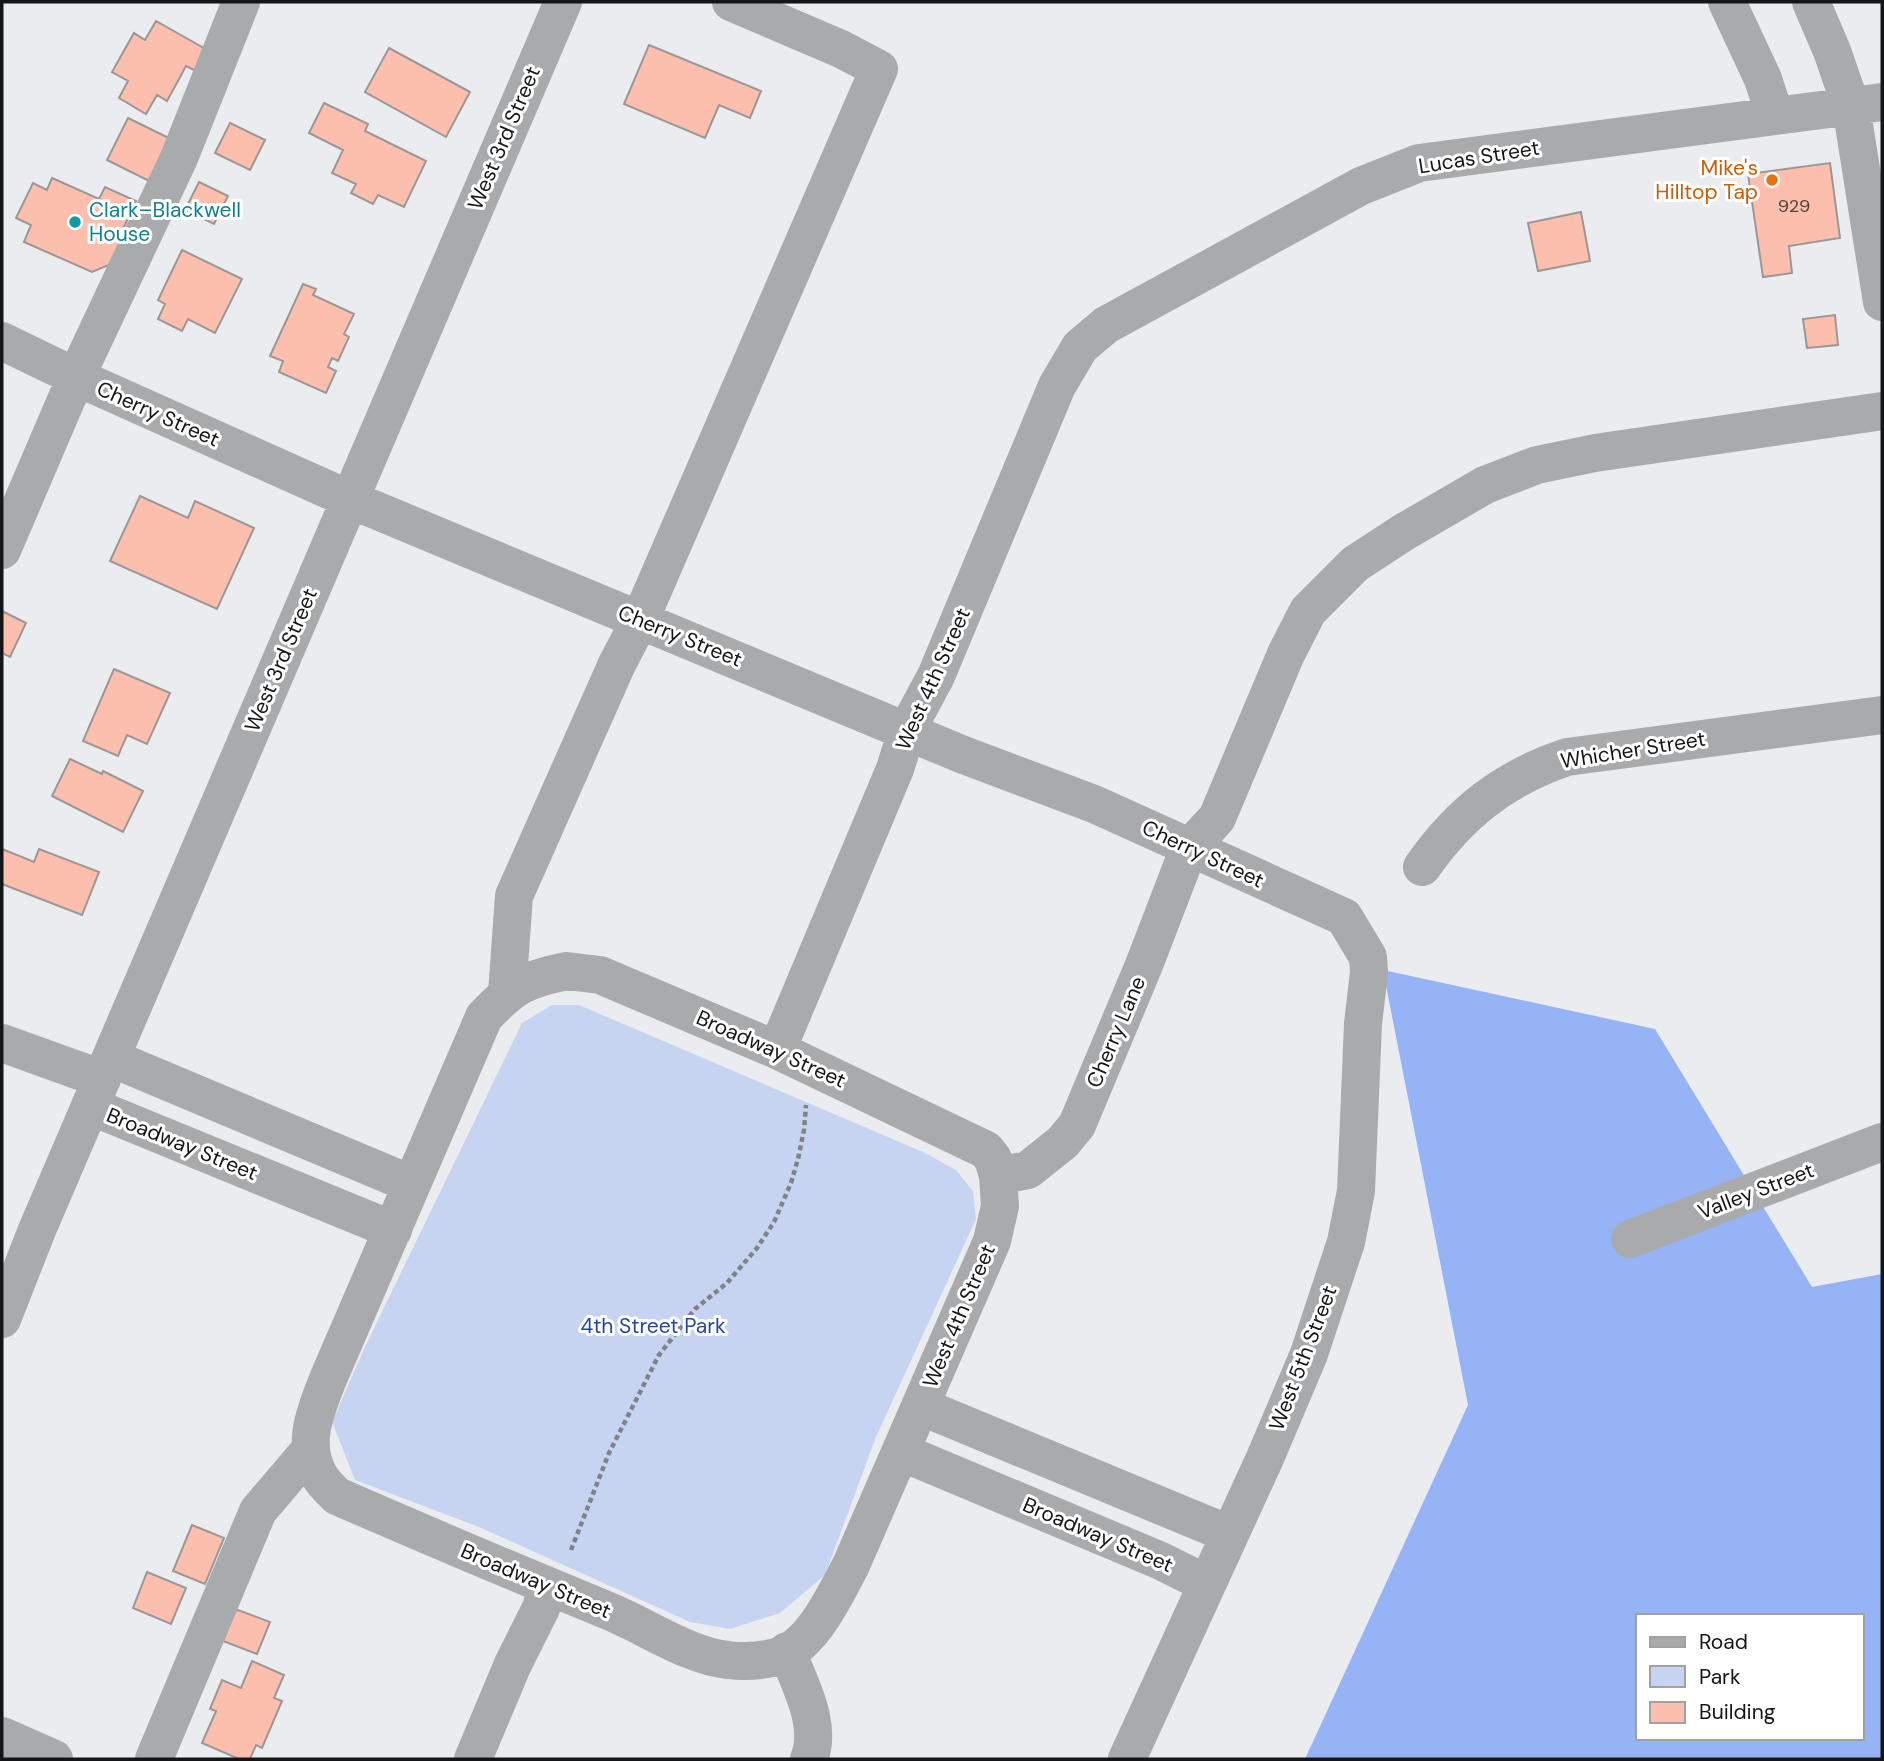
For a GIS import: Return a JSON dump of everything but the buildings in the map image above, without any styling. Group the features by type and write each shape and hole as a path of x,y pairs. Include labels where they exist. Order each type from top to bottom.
{"street":[{"path":"2,550 76,377 179,158 241,2"},
{"name":"West 3rd Street","path":"2,1319 101,1081 563,2"},
{"path":"153,1759 258,1511 310,1450 312,1422 328,1378 484,1017 514,989 514,896 617,664 640,620 879,69 841,49 730,2"},
{"path":"1727,2 1763,79 1775,116"},
{"path":"1811,2 1832,51 1867,104 1882,302"},
{"name":"Lucas Street","path":"1057,386 1080,347 1106,325 1361,186 1419,163 1867,104"},
{"name":"Cherry Street","path":"2,341 349,499 961,754 1094,804 1343,917 1354,932"},
{"name":"West 4th Street","path":"777,1050 895,769 907,730 936,676 1057,386"},
{"path":"1189,848 1217,818 1286,654 1308,611 1355,564 1404,531 1485,485 1537,465 1595,453 1882,411"},
{"name":"Whicher Street","path":"1422,867 1445,838 1497,790 1535,768 1567,757 1882,715"},
{"name":"Cherry Lane","path":"998,1176 1028,1170 1063,1142 1077,1125 1144,965 1189,848"},
{"name":"West 5th Street","path":"1127,1759 1265,1458 1309,1354 1346,1242 1356,1191 1363,1024 1369,972 1368,957 1354,932"},
{"name":"Broadway Street","path":"514,989 535,977 567,971 600,975 777,1050 986,1150 993,1158 998,1176"},
{"name":"Broadway Street","path":"2,1043 101,1081 411,1184"},
{"name":"Broadway Street","path":"101,1081 393,1230"},
{"name":"Valley Street","path":"1630,1239 1882,1142"},
{"name":"West 4th Street","path":"901,1452 992,1241 1000,1206 998,1176"},
{"path":"920,1406 1229,1534"},
{"name":"Broadway Street","path":"310,1450 319,1476 337,1496 694,1650 727,1660 758,1660 779,1656 795,1647 823,1616 851,1565 901,1452 1161,1560 1207,1584"},
{"path":"473,1759 513,1664 541,1608 547,1587"},
{"path":"787,1651 813,1720 812,1751 809,1759"},
{"path":"2,1736 54,1759"}],"path":[{"path":"571,1550 608,1453 659,1355 695,1309 727,1283 742,1266 774,1222 798,1159 806,1102"}],"green space":[{"name":"4th Street Park","path":"552,1005 579,1005 923,1152 956,1170 973,1191 976,1219 876,1437 825,1575 780,1613 730,1629 690,1622 479,1527 355,1480 332,1422 364,1349 522,1023"}],"shaded area":[{"path":"1383,970 1655,1029 1812,1287 1882,1274 1882,1759 1305,1759 1468,1405"}],"place":[{"name":"Mike's Hilltop Tap","path":"1772,180"},
{"name":"Clark–Blackwell House","path":"75,222"}]}
